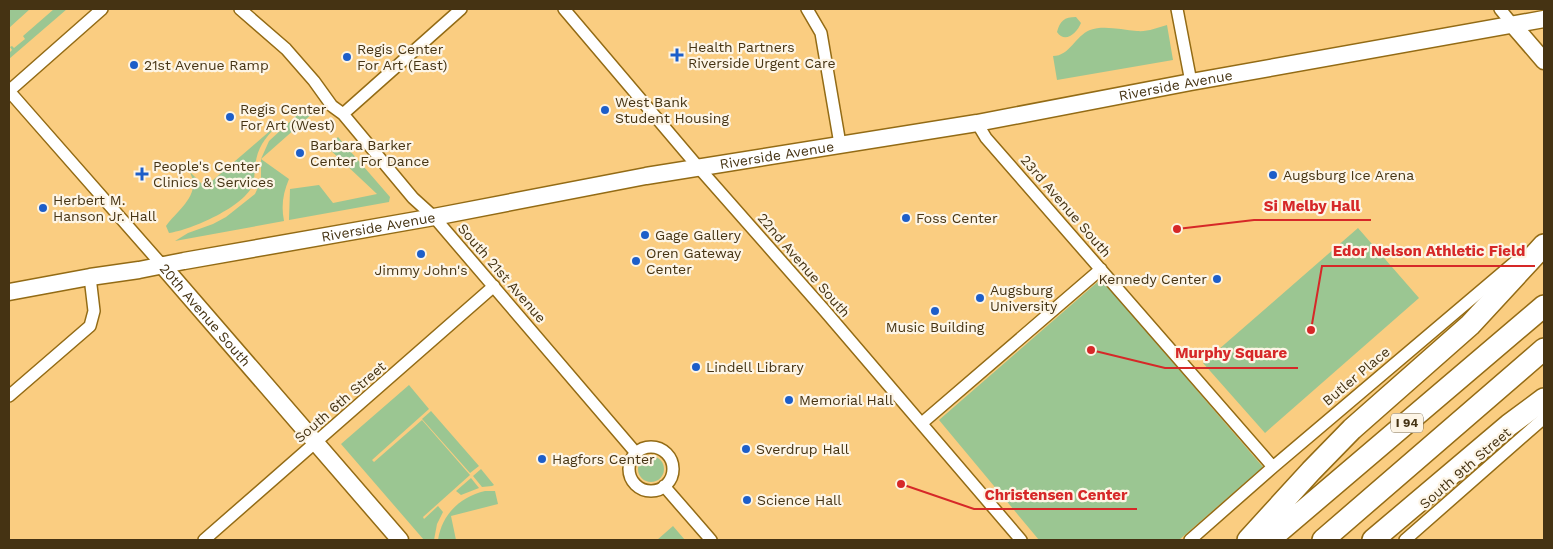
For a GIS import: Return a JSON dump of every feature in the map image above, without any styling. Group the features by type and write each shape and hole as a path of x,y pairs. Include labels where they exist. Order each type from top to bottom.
{"highway":[{"path":"1248,540 1352,429 1470,325 1544,246"},
{"name":"I 94","path":"1269,540 1544,306"},
{"name":"I 94","path":"1323,540 1544,348"},
{"path":"1374,540 1510,425 1544,415"}],"street":[{"path":"9,91 102,9"},
{"name":"South 21st Avenue","path":"240,9 286,49 314,81 332,106 343,114 413,198 434,217 636,453"},
{"path":"343,114 461,9"},
{"name":"22nd Avenue South","path":"564,9 699,168 1022,540"},
{"path":"807,9 821,33 840,144"},
{"path":"1177,9 1192,82"},
{"path":"1500,9 1544,61"},
{"name":"Riverside Avenue","path":"9,292 434,217 646,176 977,123 1192,82 1544,19"},
{"name":"20th Avenue South","path":"9,91 400,540"},
{"name":"23rd Avenue South","path":"977,123 986,138 1273,467"},
{"name":"Butler Place","path":"1190,540 1544,237"},
{"path":"922,423 1101,269"},
{"path":"9,396 90,326 94,311 90,277"},
{"name":"South 6th Street","path":"204,540 494,286"},
{"name":"South 9th Street","path":"1405,540 1544,415"},
{"path":"649,447 662,450 668,455 673,468 669,481 664,486 658,490 650,491 636,486 629,473 629,466 636,453 649,447"},
{"path":"664,486 711,540"}],"green space":[{"path":"9,9 30,9 9,28"},
{"path":"54,9 67,9 9,59 9,53 12,50 10,47 14,48 25,39 23,36"},
{"path":"1076,17 1081,23 1074,33 1064,37 1057,32 1061,22 1068,18"},
{"path":"1167,25 1173,60 1057,80 1053,56 1064,53 1090,30 1107,28 1141,31"},
{"path":"307,106 313,113 261,159 269,141"},
{"path":"271,130 258,153 254,182 240,201 217,216 169,233 166,226 191,194 193,179 189,171 205,187"},
{"path":"338,137 390,197 389,202 289,220 290,189 319,185 333,203 377,194 327,147"},
{"path":"261,159 289,179 283,200 284,221 175,241 188,233 226,217 255,194 261,181"},
{"path":"1358,228 1419,298 1265,433 1203,363"},
{"path":"1101,279 1263,467 1179,540 1039,540 939,420"},
{"path":"409,385 429,409 372,460 374,462 422,420 470,475 423,517 424,519 438,506 443,512 437,524 434,540 424,540 341,444"},
{"path":"431,411 479,466 470,473 422,419"},
{"path":"651,456 661,459 664,469 661,479 651,482 641,479 638,469 641,459"},
{"path":"481,469 494,485 482,487 473,476"},
{"path":"471,478 479,488 461,495 456,491"},
{"path":"485,491 495,491 498,504 451,516 456,540 438,540 444,522 454,508 460,502"},
{"path":"673,526 685,540 657,540"}],"place":[{"name":"Health Partners Riverside Urgent Care","path":"677,55"},
{"name":"Regis Center For Art (East)","path":"347,57"},
{"name":"21st Avenue Ramp","path":"134,65"},
{"name":"West Bank Student Housing","path":"605,110"},
{"name":"Regis Center For Art (West)","path":"230,117"},
{"name":"Barbara Barker Center For Dance","path":"300,153"},
{"name":"People's Center Clinics & Services","path":"142,174"},
{"name":"Augsburg Ice Arena","path":"1273,175"},
{"name":"Herbert M. Hanson Jr. Hall","path":"43,208"},
{"name":"Foss Center","path":"906,218"},
{"name":"Si Melby Hall","path":"1177,229"},
{"name":"Gage Gallery","path":"645,235"},
{"name":"Jimmy John's","path":"421,254"},
{"name":"Oren Gateway Center","path":"636,261"},
{"name":"Kennedy Center","path":"1217,279"},
{"name":"Augsburg University","path":"980,298"},
{"name":"Music Building","path":"935,311"},
{"name":"Edor Nelson Athletic Field","path":"1311,330"},
{"name":"Murphy Square","path":"1091,350"},
{"name":"Lindell Library","path":"696,367"},
{"name":"Memorial Hall","path":"789,400"},
{"name":"Sverdrup Hall","path":"746,449"},
{"name":"Hagfors Center","path":"542,459"},
{"name":"Christensen Center","path":"901,484"},
{"name":"Science Hall","path":"747,500"}]}
